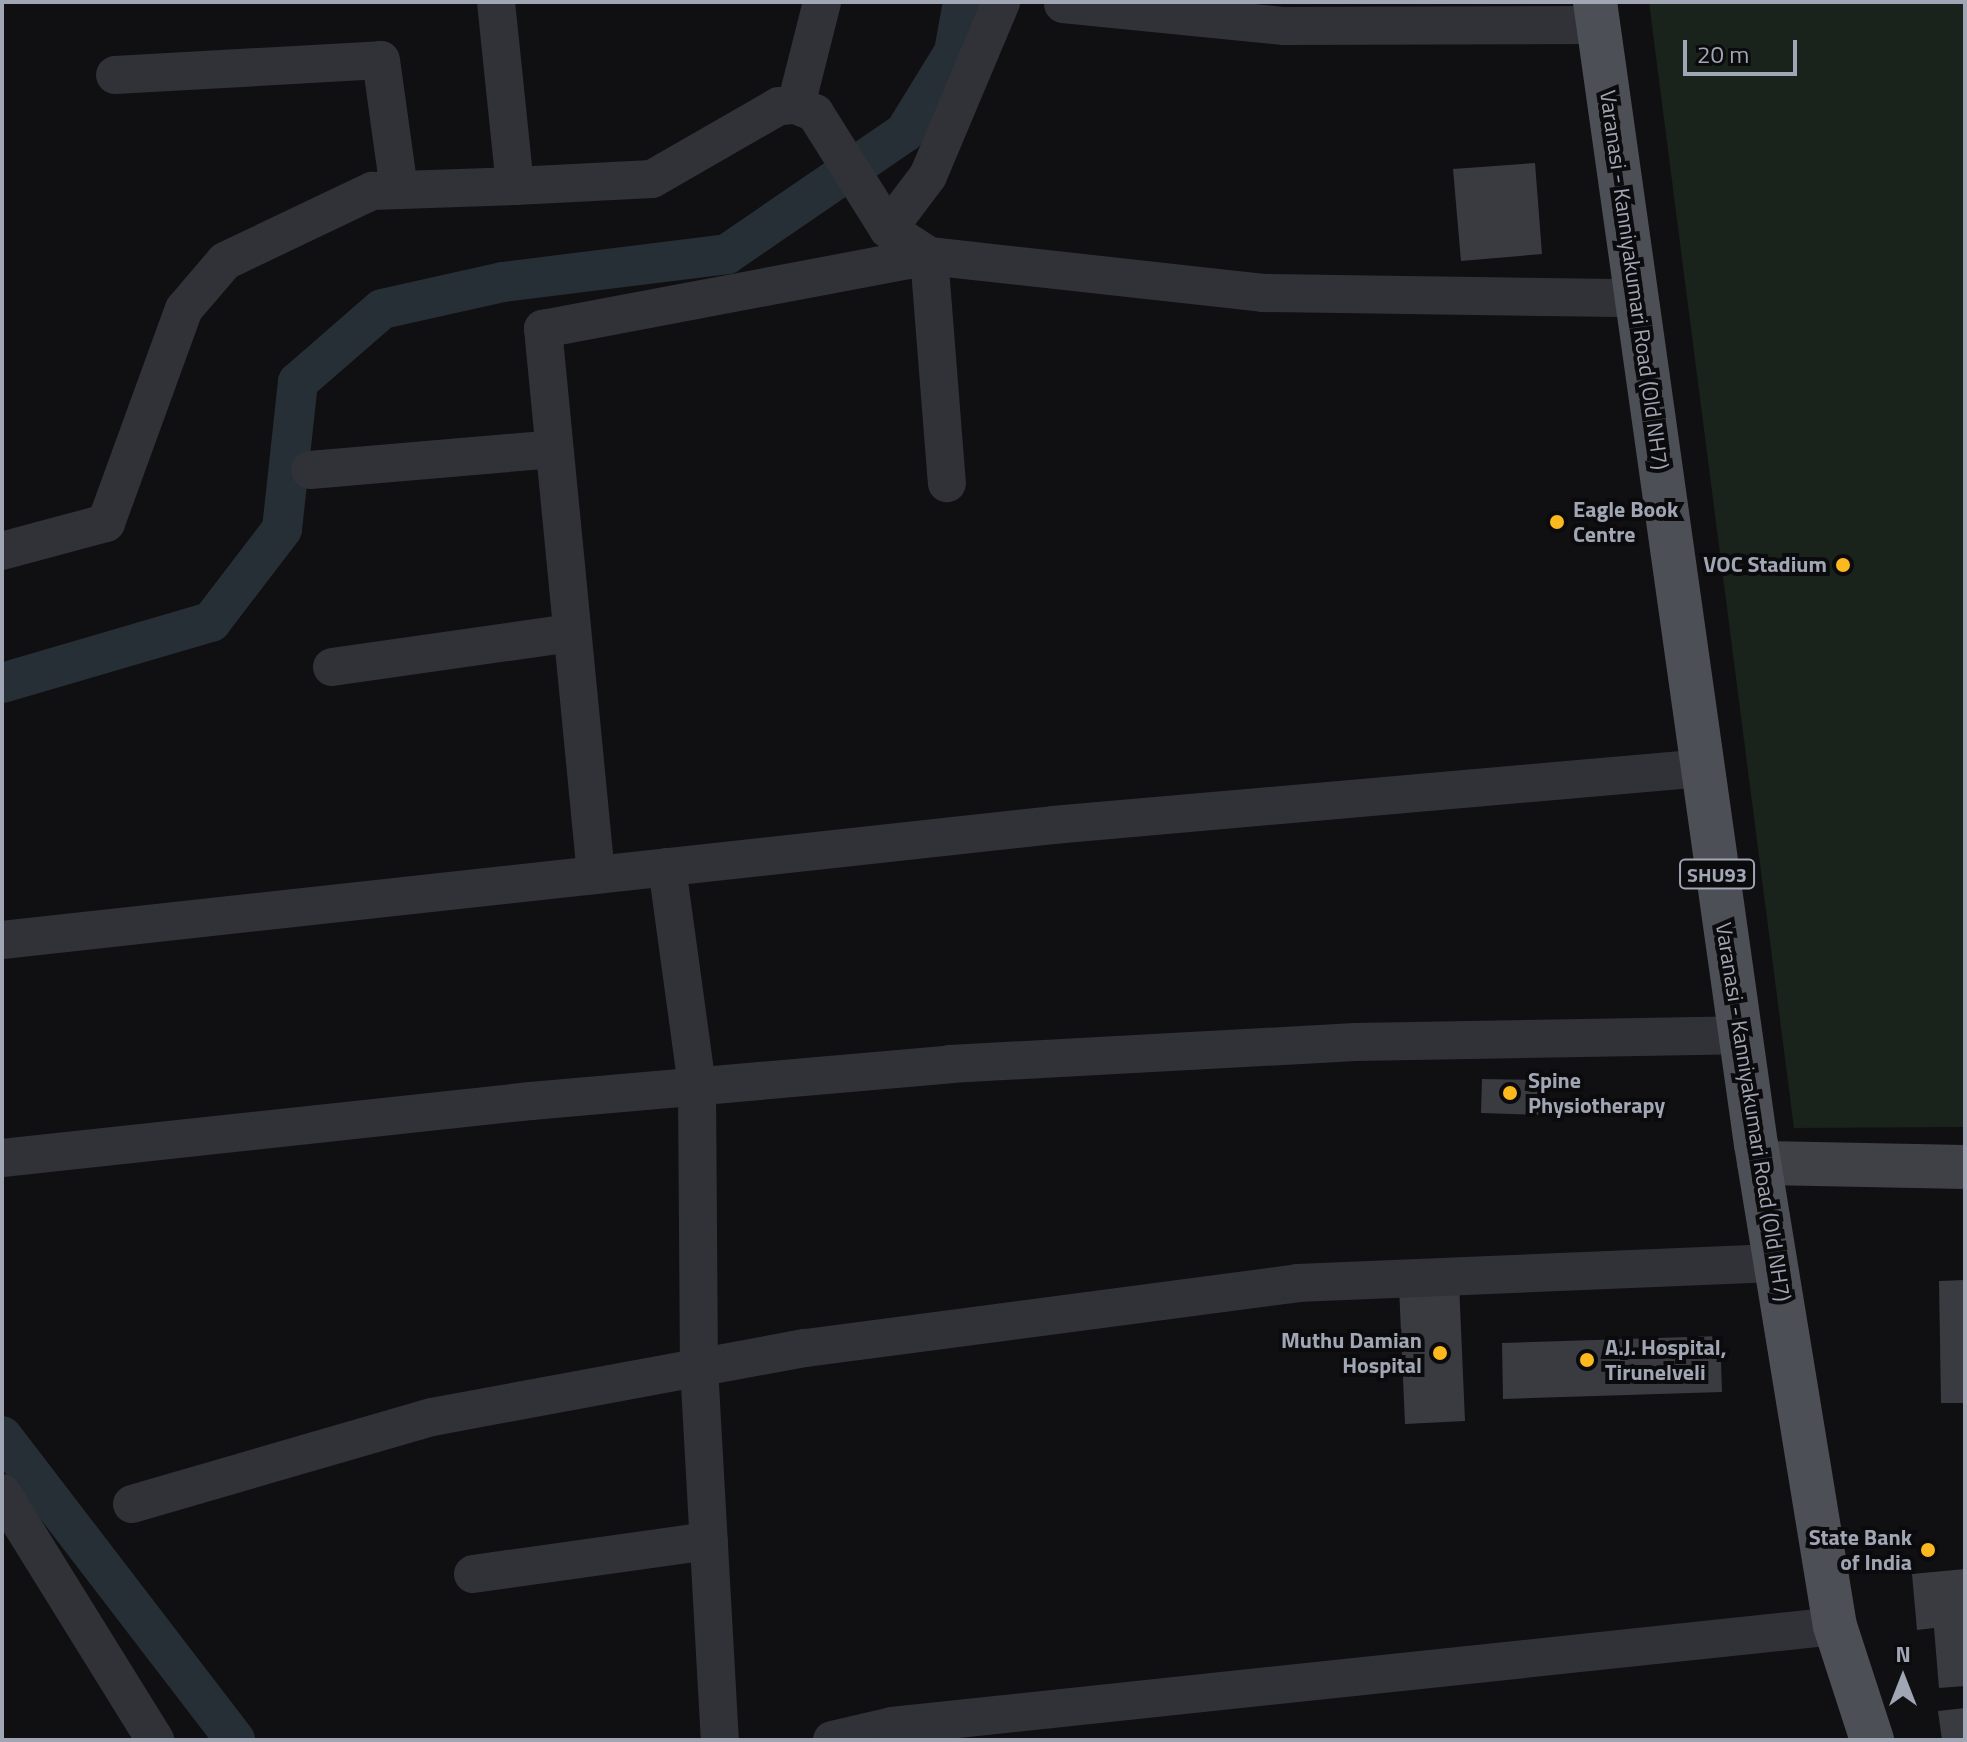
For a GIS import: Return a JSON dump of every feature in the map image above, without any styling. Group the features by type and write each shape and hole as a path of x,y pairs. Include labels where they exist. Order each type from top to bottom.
{"main road":[{"name":"Varanasi - Kanniyakumari Road (Old NH7)","path":"1596,13 1759,1163 1835,1626 1872,1740"}],"street":[{"path":"496,2 515,186"},
{"path":"822,2 806,109 888,229 929,256"},
{"path":"888,229 928,176 1001,2"},
{"path":"1063,4 1284,26 1596,13"},
{"path":"115,75 381,60 399,190"},
{"path":"2,551 106,523 184,309 225,261 372,191 652,179 779,106 806,109"},
{"path":"929,256 947,483"},
{"path":"596,875 543,329 929,256 1263,293 1636,298"},
{"path":"310,470 554,449"},
{"path":"332,667 572,633"},
{"path":"2,940 1053,825 1703,768"},
{"path":"667,867 697,1086 699,1367 720,1740"},
{"path":"2,1158 697,1086 950,1064 1355,1042 1740,1035"},
{"path":"1759,1163 1965,1167"},
{"path":"132,1504 432,1417 806,1348 1297,1283 1775,1263"},
{"path":"2,1493 155,1740"},
{"path":"473,1574 709,1541"},
{"path":"832,1740 892,1726 1835,1626"}],"shaded area":[{"name":"VOC Stadium","path":"1649,2 1965,2 1965,1127 1794,1128"}],"building":[{"path":"1535,163 1542,254 1461,261 1453,169"},
{"path":"1482,1079 1545,1080 1545,1115 1481,1113"},
{"path":"1965,1280 1965,1403 1941,1403 1939,1281"},
{"path":"1459,1283 1465,1421 1405,1424 1399,1286"},
{"path":"1720,1336 1722,1392 1503,1399 1502,1343"},
{"path":"1965,1569 1965,1686 1939,1688 1934,1628 1917,1630 1912,1574"},
{"path":"1965,1708 1965,1740 1942,1740 1938,1711"}],"waterway":[{"path":"2,683 211,622 282,529 298,382 382,309 503,282 727,254 905,132 954,52 963,2"},
{"path":"2,1436 235,1740"}],"place":[{"name":"Eagle Book Centre","path":"1557,522"},
{"name":"VOC Stadium","path":"1843,565"},
{"name":"Spine Physiotherapy","path":"1510,1093"},
{"name":"Muthu Damian Hospital","path":"1440,1353"},
{"name":"A.J. Hospital, Tirunelveli","path":"1587,1360"},
{"name":"State Bank of India","path":"1928,1550"}]}
